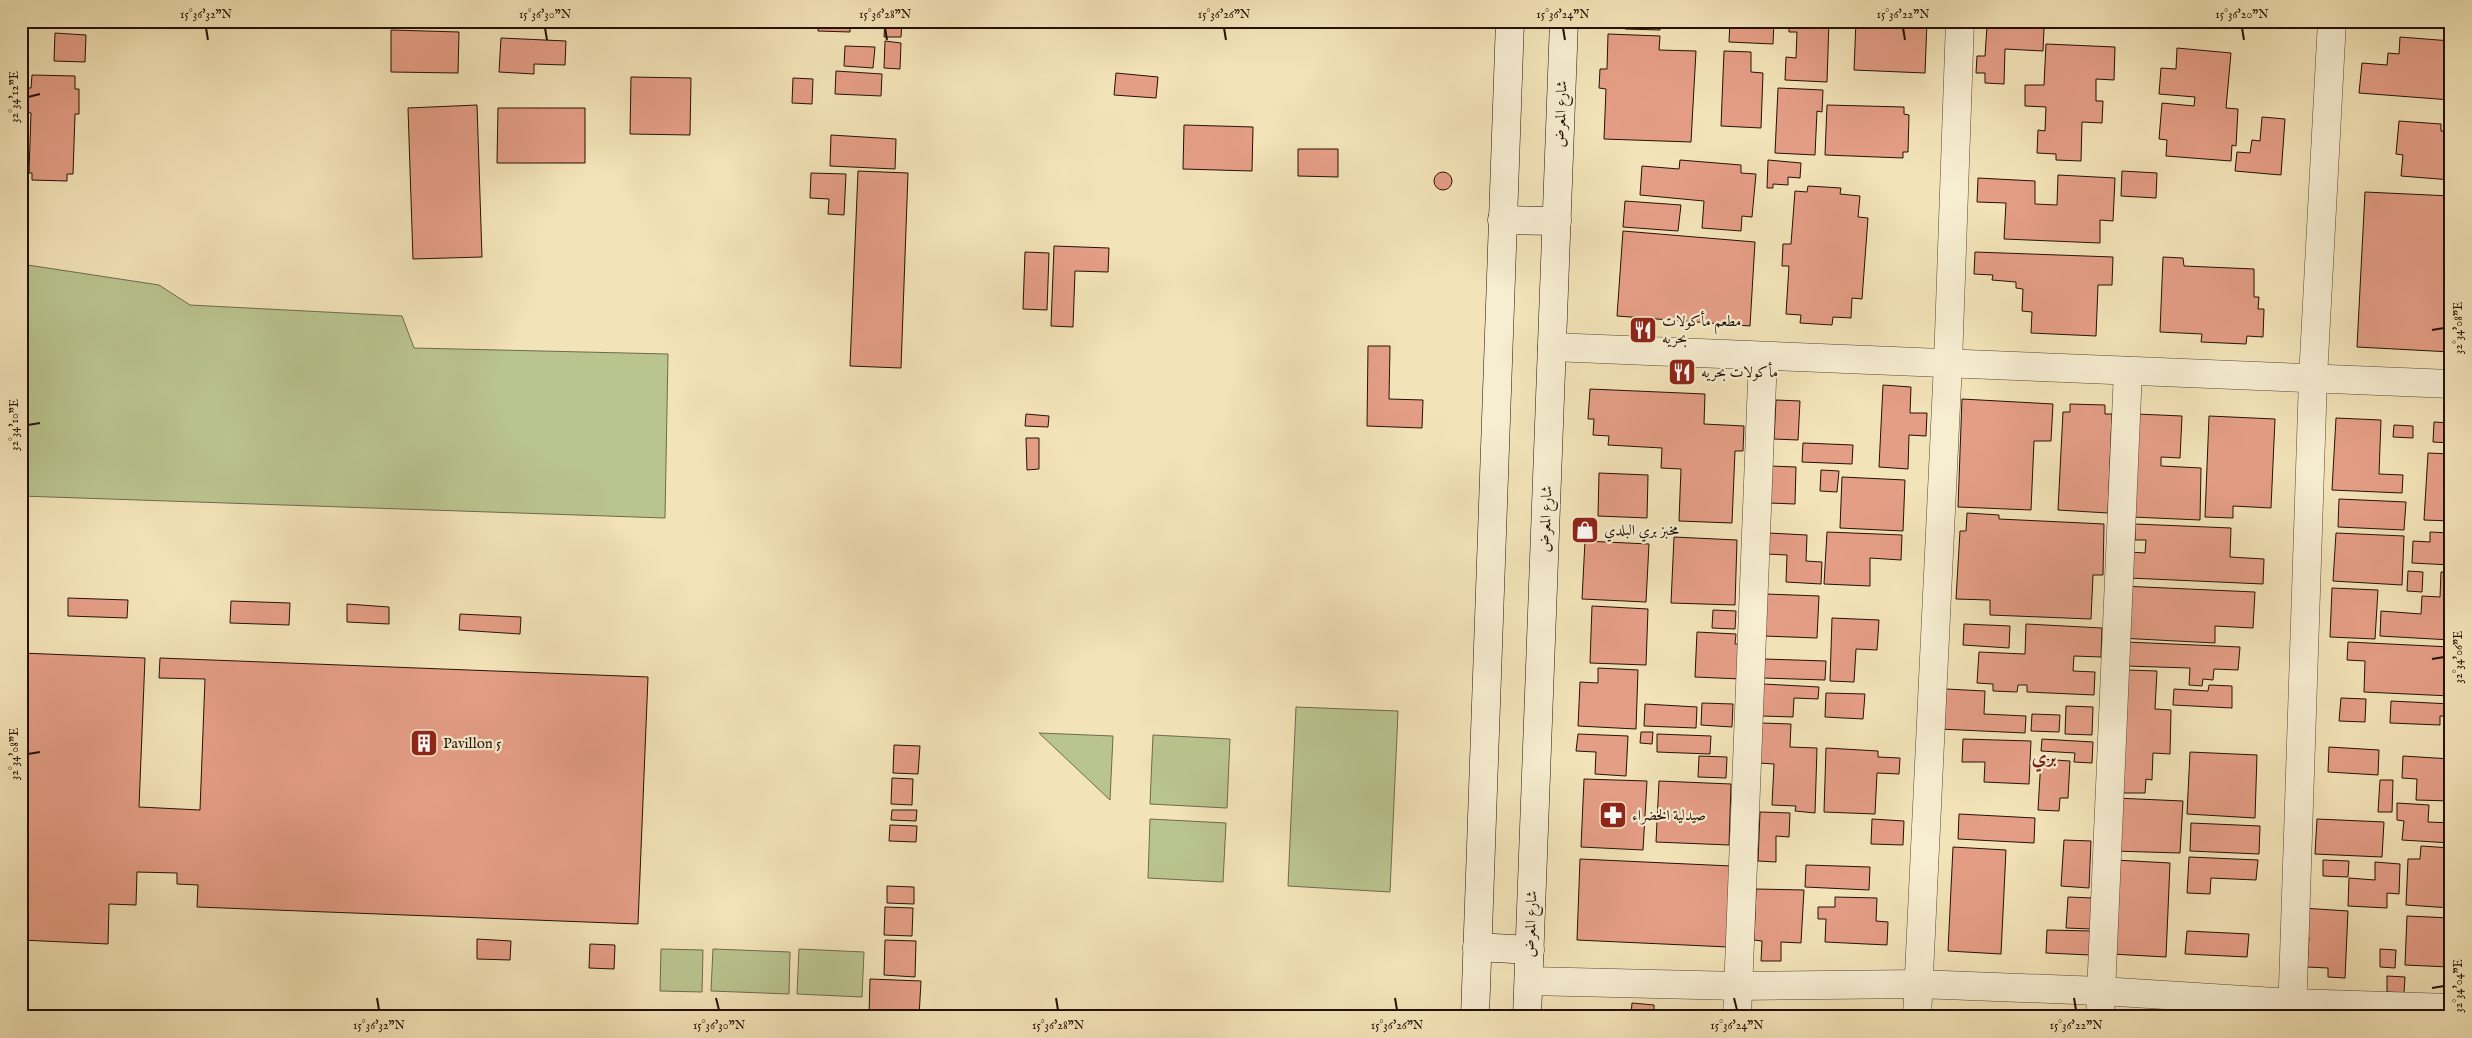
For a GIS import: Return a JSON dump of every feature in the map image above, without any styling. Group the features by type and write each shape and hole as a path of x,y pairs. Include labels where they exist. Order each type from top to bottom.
{"street":[{"path":"1475,1017 1510,21"},
{"name":"شارع المعرض","path":"1527,1017 1564,21"},
{"path":"1917,1017 1948,363 1960,21"},
{"path":"2292,1010 2313,378 2332,21"},
{"path":"1502,220 1557,221"},
{"path":"1552,347 2451,384"},
{"path":"1737,1017 1763,356"},
{"path":"2101,1004 2128,371"},
{"path":"1477,947 1530,950"},
{"path":"1528,982 1739,986 1918,984 2101,1004 2292,1010 2451,1008"}],"green space":[{"path":"21,264 159,285 190,305 402,316 414,348 668,354 665,518 21,496"},
{"path":"1296,707 1398,711 1390,892 1288,886"},
{"path":"1039,733 1113,736 1110,800"},
{"path":"1153,735 1230,739 1227,808 1150,804"},
{"path":"1150,819 1226,823 1223,882 1148,878"},
{"path":"661,949 703,950 702,992 660,991"},
{"path":"713,949 790,952 789,994 711,991"},
{"path":"799,949 864,952 862,997 797,994"}],"building":[{"path":"818,21 850,21 850,32 818,31"},
{"path":"885,21 902,21 901,37 884,37"},
{"path":"1626,21 1685,21 1660,22 1660,30 1625,29"},
{"path":"1730,21 1774,21 1773,44 1729,42"},
{"path":"1789,21 1829,21 1827,82 1785,80 1786,57 1796,58 1797,32 1789,32"},
{"path":"1856,21 1927,21 1925,73 1854,70"},
{"path":"2104,21 2128,21 2128,27 2104,25"},
{"path":"1987,26 2044,28 2043,51 2005,49 2004,84 1985,83 1985,73 1976,73 1977,56 1985,56"},
{"path":"391,30 459,32 458,73 391,72"},
{"path":"55,33 86,35 85,62 54,61"},
{"path":"1608,34 1660,36 1659,50 1696,51 1691,142 1604,139 1606,89 1599,88 1600,69 1607,69"},
{"path":"2400,37 2451,41 2451,100 2359,93 2362,63 2387,65 2388,53 2399,54"},
{"path":"501,38 566,41 565,65 534,64 534,74 499,72"},
{"path":"885,41 901,43 900,69 884,68"},
{"path":"2046,44 2115,47 2114,80 2096,79 2096,101 2103,101 2102,123 2082,122 2081,161 2056,160 2056,154 2037,153 2038,130 2045,131 2046,107 2025,106 2025,85 2044,85"},
{"path":"845,46 875,47 873,68 844,66"},
{"path":"2177,48 2231,53 2226,108 2238,109 2236,146 2232,145 2231,161 2166,156 2167,140 2159,139 2162,103 2194,106 2195,97 2159,94 2161,68 2176,69"},
{"path":"1724,51 1751,52 1751,72 1763,73 1761,128 1721,126"},
{"path":"836,71 882,74 881,96 835,94"},
{"path":"1116,73 1158,77 1156,98 1114,95"},
{"path":"32,75 75,76 75,89 79,89 79,114 75,114 73,174 67,174 67,181 32,180 32,173 29,173 31,113 27,112 27,88 31,88"},
{"path":"631,77 691,78 690,135 630,134"},
{"path":"793,78 813,79 812,104 792,103"},
{"path":"1778,88 1823,90 1822,112 1817,111 1815,155 1775,153"},
{"path":"477,105 482,257 413,259 408,108"},
{"path":"1827,105 1904,107 1904,114 1909,115 1908,152 1903,152 1903,158 1825,155"},
{"path":"498,108 585,108 585,163 497,163"},
{"path":"2262,117 2285,119 2281,175 2235,171 2237,152 2250,153 2252,140 2260,141"},
{"path":"2399,121 2441,124 2441,131 2451,132 2451,180 2401,176 2403,155 2396,154"},
{"path":"1184,125 1253,127 1252,171 1183,169"},
{"path":"831,135 896,139 895,169 830,166"},
{"path":"1298,149 1338,149 1338,177 1298,176"},
{"path":"1680,160 1741,165 1741,173 1756,174 1752,217 1742,216 1741,231 1702,228 1704,201 1640,195 1642,166 1679,169"},
{"path":"1768,160 1801,163 1800,178 1788,177 1788,185 1773,184 1773,188 1767,188"},
{"path":"858,171 908,173 901,368 850,366"},
{"path":"2122,171 2157,173 2156,198 2121,196"},
{"path":"1443,172 1449,175 1452,181 1449,187 1443,190 1437,187 1434,181 1437,175"},
{"path":"811,173 846,174 844,215 828,214 829,199 810,198"},
{"path":"2058,175 2115,178 2113,221 2100,220 2100,243 2004,239 2006,203 1977,202 1978,178 2035,181 2035,204 2057,205"},
{"path":"1808,186 1841,188 1840,194 1860,196 1858,217 1868,218 1862,299 1852,298 1851,318 1833,317 1832,325 1800,323 1801,315 1786,314 1789,266 1782,266 1783,244 1791,244 1795,191 1807,192"},
{"path":"2365,192 2451,196 2451,352 2357,347"},
{"path":"1625,201 1681,205 1678,231 1623,227"},
{"path":"1623,231 1755,242 1750,326 1617,316"},
{"path":"1054,246 1109,248 1108,272 1075,271 1073,327 1051,326"},
{"path":"1025,252 1049,253 1047,310 1023,309"},
{"path":"1975,252 2113,257 2112,285 2098,285 2096,336 2031,333 2032,312 2022,311 2023,289 2016,288 2016,282 1992,280 1993,275 1974,274"},
{"path":"2163,257 2183,258 2184,266 2254,269 2254,297 2259,297 2258,309 2264,309 2263,337 2247,336 2246,344 2201,342 2202,334 2160,332"},
{"path":"1368,346 1390,346 1389,399 1423,400 1422,428 1367,426"},
{"path":"1883,385 1911,387 1910,413 1927,413 1926,436 1909,435 1908,469 1879,467"},
{"path":"1590,389 1705,394 1704,424 1744,426 1743,451 1735,451 1732,523 1679,521 1681,469 1661,468 1662,448 1608,445 1609,436 1593,435 1594,419 1588,419"},
{"path":"1962,399 2053,404 2051,441 2034,441 2031,510 1958,507"},
{"path":"1776,400 1800,401 1798,440 1774,439"},
{"path":"2070,404 2105,405 2105,414 2112,414 2108,513 2058,510 2063,412 2070,412"},
{"path":"1026,414 1049,416 1048,427 1025,426"},
{"path":"2136,414 2182,416 2180,458 2161,457 2161,466 2201,468 2200,520 2132,517"},
{"path":"2209,416 2275,419 2271,508 2233,506 2233,518 2205,517"},
{"path":"2336,418 2381,420 2379,474 2403,475 2402,493 2332,490"},
{"path":"2434,422 2451,423 2451,443 2433,442"},
{"path":"2394,425 2413,426 2413,438 2393,437"},
{"path":"1026,438 1039,438 1039,469 1027,470"},
{"path":"1803,443 1853,445 1852,464 1802,462"},
{"path":"2428,453 2451,454 2451,521 2424,520"},
{"path":"1770,466 1796,467 1795,504 1769,503"},
{"path":"1821,470 1839,471 1837,492 1820,491"},
{"path":"1599,473 1648,475 1647,518 1598,516"},
{"path":"1842,477 1905,480 1903,531 1840,528"},
{"path":"2339,499 2406,502 2404,530 2338,527"},
{"path":"1967,513 1999,515 1999,519 2104,524 2103,575 2093,575 2091,619 1990,615 1990,600 1956,599 1960,531 1966,531"},
{"path":"2135,524 2231,528 2230,557 2264,559 2263,584 2129,578 2130,552 2145,553 2146,540 2135,540"},
{"path":"1827,532 1902,535 1901,560 1870,558 1870,586 1824,584"},
{"path":"2430,532 2451,533 2451,565 2412,563 2413,541 2430,542"},
{"path":"1768,533 1807,535 1806,561 1822,562 1821,584 1786,582 1787,555 1766,554"},
{"path":"2336,533 2404,536 2402,585 2333,581"},
{"path":"1674,537 1737,540 1735,605 1671,603"},
{"path":"1585,541 1649,544 1646,602 1582,599"},
{"path":"2408,571 2423,572 2422,592 2407,591"},
{"path":"2441,572 2451,572 2451,640 2380,636 2381,611 2421,614 2422,596 2440,597"},
{"path":"2121,586 2255,592 2253,628 2215,626 2215,643 2119,638"},
{"path":"2332,588 2378,590 2375,639 2330,637"},
{"path":"21,593 28,593 27,612 21,611"},
{"path":"1766,594 1819,596 1817,638 1764,636"},
{"path":"68,598 128,600 127,618 68,616"},
{"path":"231,601 290,603 289,625 230,623"},
{"path":"347,604 389,607 389,624 347,622"},
{"path":"1592,606 1648,609 1646,665 1590,663"},
{"path":"1713,610 1736,611 1735,629 1712,628"},
{"path":"460,614 521,617 520,634 459,630"},
{"path":"1832,618 1879,620 1877,650 1856,649 1854,682 1830,681"},
{"path":"1964,624 2010,626 2009,648 1963,645"},
{"path":"2026,624 2102,628 2101,657 2074,656 2073,671 2095,672 2094,695 2027,692 2027,685 2018,685 2017,692 1993,691 1993,684 1977,683 1979,652 2025,654"},
{"path":"1697,632 1736,634 1735,644 1743,644 1741,679 1695,677"},
{"path":"2126,642 2240,647 2238,670 2214,669 2213,680 2203,679 2202,686 2189,685 2190,668 2125,666"},
{"path":"2348,642 2451,647 2451,696 2364,692 2365,661 2347,660"},
{"name":"Pavillon 5","path":"21,653 145,658 139,807 200,810 205,679 159,678 160,658 648,677 638,924 197,907 198,885 177,884 177,873 137,872 136,905 109,904 108,944 21,940"},
{"path":"1764,659 1826,661 1825,680 1763,678"},
{"path":"1598,668 1638,670 1636,729 1578,726 1580,682 1598,683"},
{"path":"2128,670 2157,671 2155,709 2171,710 2170,754 2153,753 2152,780 2146,779 2145,793 2123,793"},
{"path":"1763,684 1819,687 1818,699 1794,698 1793,717 1762,716"},
{"path":"2209,685 2232,686 2232,708 2173,705 2174,689 2208,691"},
{"path":"1946,689 1985,691 1984,714 2026,716 2025,733 1939,729 1940,712 1945,713"},
{"path":"1826,693 1865,694 1863,719 1825,717"},
{"path":"2341,698 2366,699 2365,722 2339,721"},
{"path":"2391,701 2451,704 2451,726 2448,726 2449,716 2440,716 2440,725 2390,723"},
{"path":"1702,703 1733,704 1732,727 1701,725"},
{"path":"1645,704 1697,707 1696,728 1644,726"},
{"path":"2066,706 2093,707 2092,735 2065,734"},
{"path":"2032,714 2060,715 2059,732 2031,731"},
{"path":"1761,723 1791,724 1790,747 1817,748 1815,813 1795,811 1796,806 1772,805 1774,764 1759,763"},
{"path":"1641,732 1653,732 1652,744 1640,743"},
{"path":"1578,734 1628,736 1626,776 1595,774 1596,752 1576,751"},
{"path":"1657,734 1711,736 1710,754 1657,752"},
{"path":"1963,739 2031,741 2029,784 1984,782 1985,762 1962,762"},
{"path":"2042,739 2093,742 2092,763 2074,762 2075,753 2041,751"},
{"path":"894,745 920,746 918,774 893,773"},
{"path":"2329,747 2379,750 2378,775 2328,772"},
{"path":"1826,748 1878,751 1878,757 1900,758 1899,774 1877,773 1875,814 1824,812"},
{"path":"2190,752 2257,755 2255,818 2187,814"},
{"path":"1699,756 1727,757 1726,778 1698,777"},
{"path":"2403,756 2451,759 2451,801 2416,800 2417,779 2402,778"},
{"path":"2041,759 2070,761 2068,798 2060,798 2059,811 2038,810"},
{"path":"892,778 913,779 912,805 891,804"},
{"path":"1584,779 1647,781 1643,850 1581,847"},
{"path":"2380,780 2393,780 2392,812 2378,812"},
{"path":"1659,781 1731,784 1729,845 1656,842"},
{"path":"2115,798 2183,801 2180,853 2113,851"},
{"path":"2397,803 2429,805 2428,822 2451,823 2451,843 2402,840 2404,821 2397,820"},
{"path":"892,810 917,810 916,821 891,820"},
{"path":"1760,812 1790,813 1789,837 1776,836 1776,862 1758,861"},
{"path":"1959,814 2035,818 2034,843 1958,839"},
{"path":"1872,819 1904,821 1903,845 1871,844"},
{"path":"2317,819 2384,822 2382,857 2315,854"},
{"path":"2191,823 2260,826 2259,854 2190,851"},
{"path":"890,825 917,826 916,842 889,841"},
{"path":"2064,840 2091,841 2089,888 2061,886"},
{"path":"2421,846 2451,848 2451,908 2406,905 2408,859 2420,859"},
{"path":"1953,847 2006,850 2001,954 1948,951"},
{"path":"2189,857 2258,860 2256,880 2211,878 2210,894 2187,893"},
{"path":"1580,859 1731,866 1728,947 1577,940"},
{"path":"2115,860 2170,863 2166,957 2111,954"},
{"path":"2323,860 2349,861 2348,877 2323,876"},
{"path":"2375,862 2400,864 2399,894 2387,893 2387,908 2348,906 2349,878 2375,880"},
{"path":"1806,865 1870,867 1869,890 1805,887"},
{"path":"887,886 914,887 914,904 887,903"},
{"path":"1756,889 1804,890 1801,943 1781,942 1781,961 1761,961 1762,941 1754,940"},
{"path":"1835,897 1877,898 1876,921 1888,922 1887,945 1825,942 1826,919 1818,919 1818,907 1835,907"},
{"path":"2068,897 2093,898 2092,929 2066,928"},
{"path":"885,907 913,908 912,936 884,935"},
{"path":"2302,908 2348,911 2345,978 2328,977 2328,968 2307,967 2309,937 2301,936"},
{"path":"2407,916 2451,918 2449,967 2405,965"},
{"path":"2047,930 2091,931 2090,955 2046,953"},
{"path":"2187,931 2249,934 2247,957 2185,954"},
{"path":"477,939 511,941 510,960 477,959"},
{"path":"885,940 916,941 915,977 884,975"},
{"path":"590,944 615,945 614,969 589,968"},
{"path":"2380,949 2396,950 2395,968 2380,967"},
{"path":"2387,976 2405,977 2404,993 2387,992"},
{"path":"870,979 921,981 919,1017 869,1017"},
{"path":"1632,1003 1654,1005 1654,1017 1578,1017 1578,1012 1631,1014"},
{"path":"1367,1010 1382,1011 1382,1017 1367,1017"}],"place":[{"name":"مطعم مأكولات بحريه","path":"1643,330"},
{"name":"مأكولات بحريه","path":"1682,372"},
{"name":"مخبز بري البلدي","path":"1585,530"},
{"name":"Pavillon 5","path":"424,743"},
{"name":"صيدلية الخضراء","path":"1613,815"}],"district":[{"name":"بري","path":"2044,757"}]}
